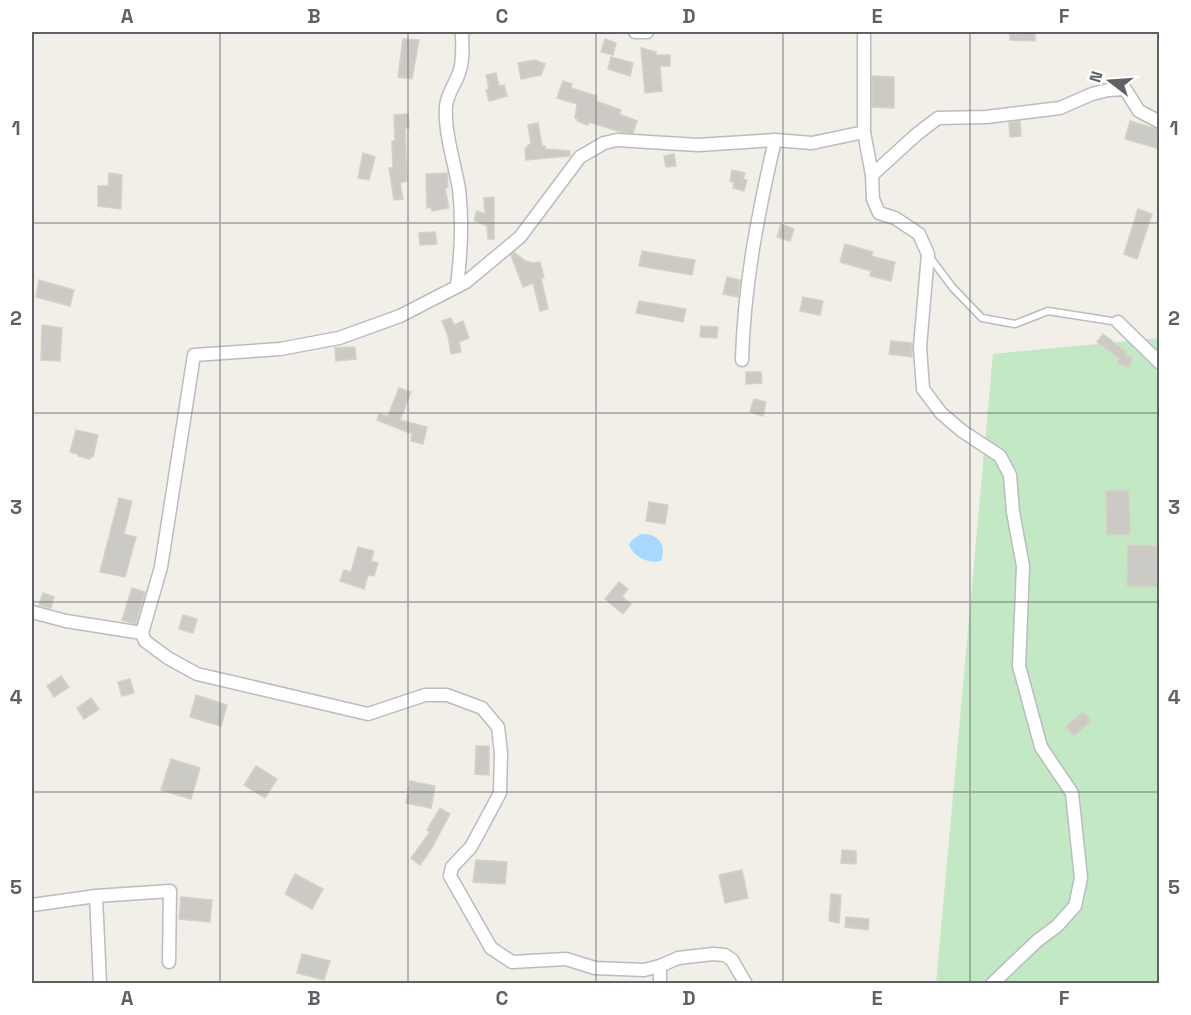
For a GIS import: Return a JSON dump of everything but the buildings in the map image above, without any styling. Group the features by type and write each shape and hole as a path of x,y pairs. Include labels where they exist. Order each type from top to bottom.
{"street":[{"path":"457,286 461,225 459,189 446,107 451,86 459,72 463,50 462,32"},
{"path":"864,32 864,132 872,175 873,199 879,213 895,218 919,234 928,254 920,346 923,389 941,413 1000,456 1010,475 1013,512 1023,566 1019,666 1041,747 1072,793 1081,879 1078,896 1071,912 992,984"},
{"path":"872,175 938,117 986,117 1060,108 1092,94 1125,89 1139,111 1160,122"},
{"path":"746,984 738,968 725,955 678,958 644,970 595,968 566,959 512,963 491,948 450,876 452,867 471,847 500,793 501,753 498,727 482,708 447,695 425,695 368,714 197,674 145,641 142,633 161,567 194,355 280,349 339,338 400,315 466,282 520,237 580,157 593,148 617,140 698,145 775,140 812,143 864,132"},
{"path":"742,360 744,313 752,245 775,140"},
{"path":"1118,322 1160,363"},
{"path":"32,612 66,621 142,633"},
{"path":"32,905 96,896 170,891 169,963"},
{"path":"96,896 100,984"},
{"path":"660,966 660,984"}],"lane":[{"path":"928,254 953,288 982,318 1015,324 1048,311 1118,322"}],"green space":[{"path":"1159,338 1159,983 936,984 993,354"}],"water":[{"path":"641,534 653,536 660,542 663,550 661,561 646,560 631,549 629,545 632,540"}]}
